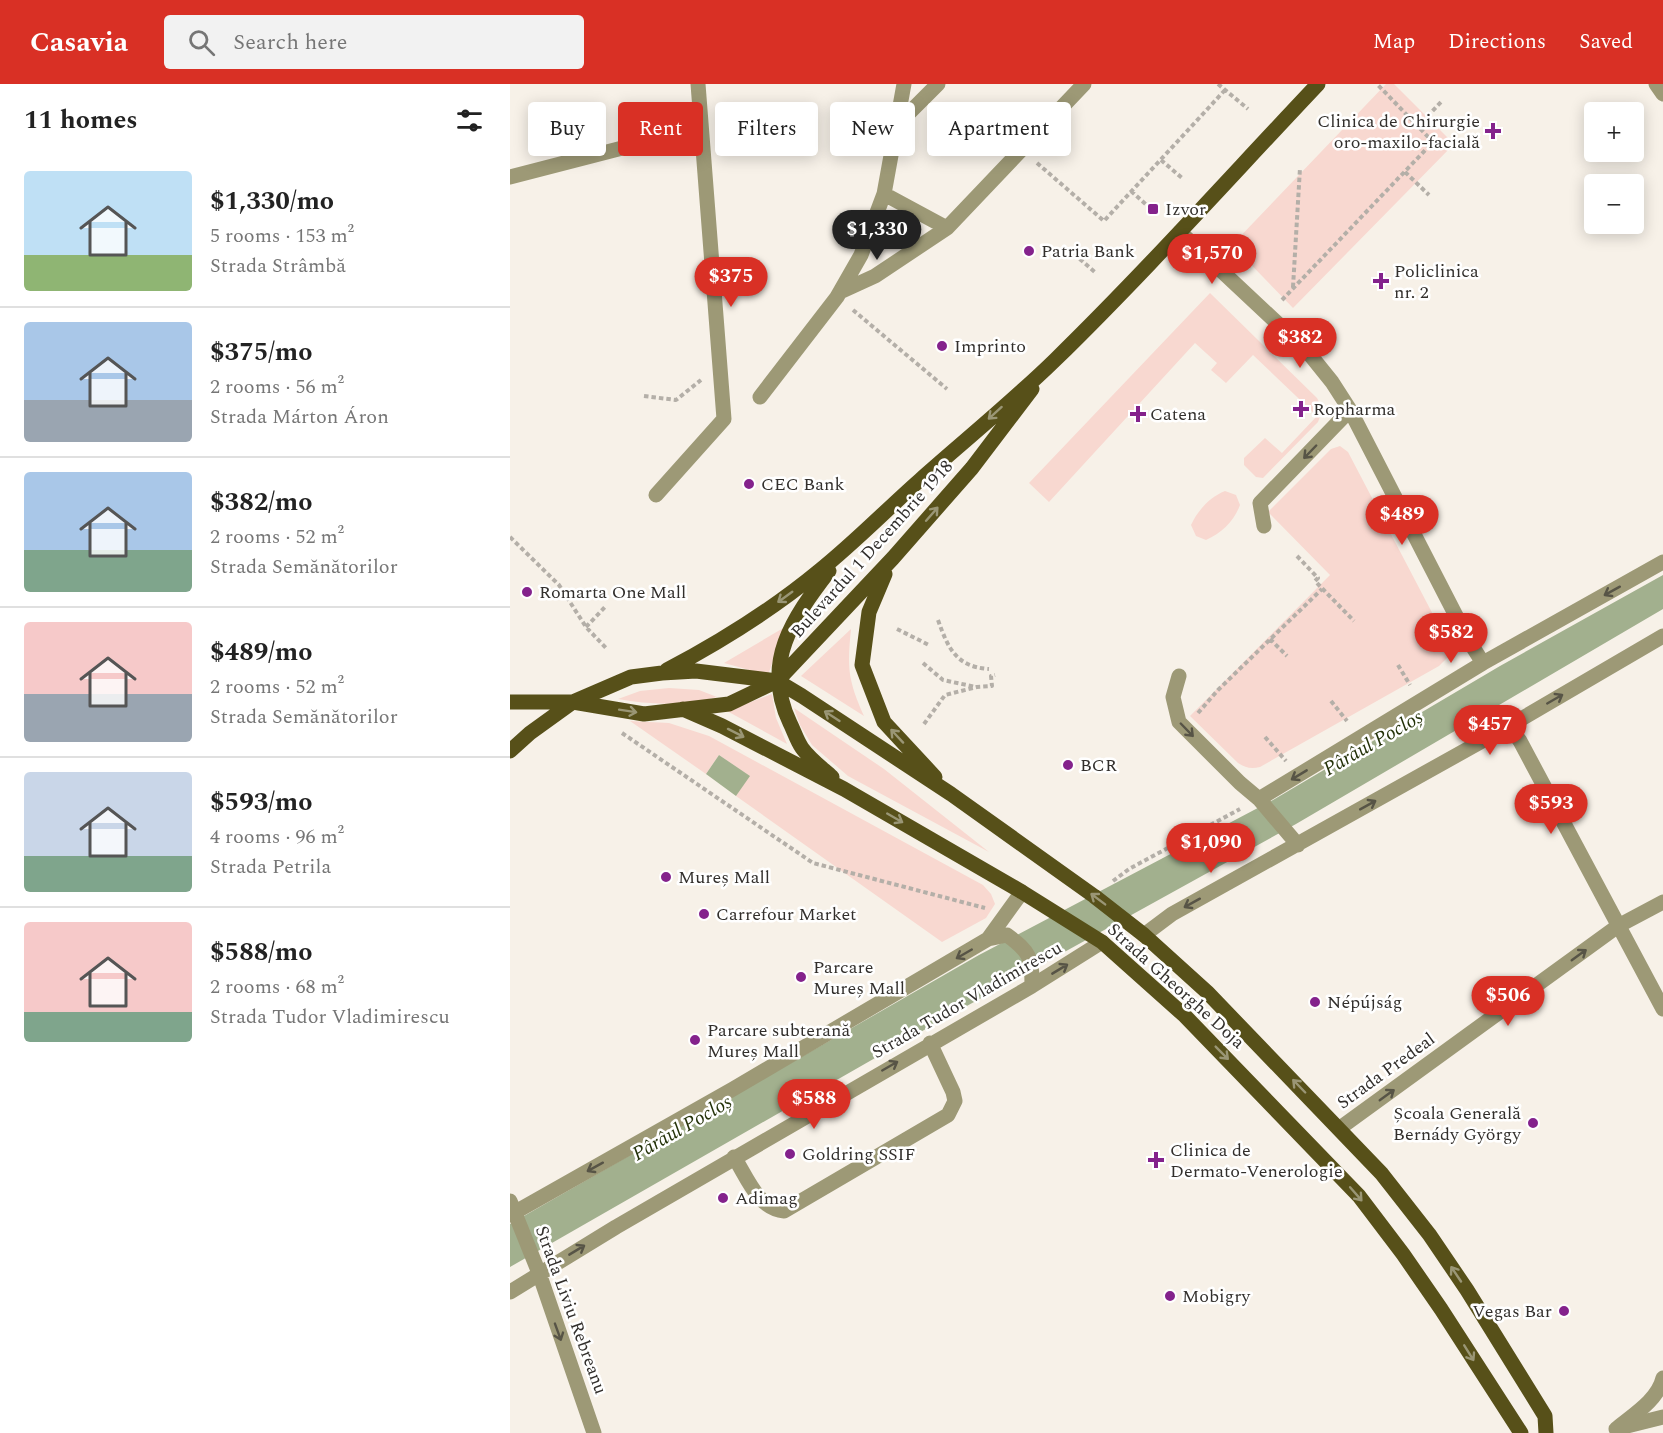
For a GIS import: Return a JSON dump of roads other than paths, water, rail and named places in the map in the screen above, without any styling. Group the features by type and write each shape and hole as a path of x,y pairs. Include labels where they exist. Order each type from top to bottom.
{"main road":[{"name":"Bulevardul 1 Decembrie 1918","path":"662,673 698,654 772,606 819,572 847,548 883,513 1054,361 1180,232 1318,84"},
{"name":"Bulevardul 1 Decembrie 1918","path":"573,702 644,714 729,704 777,681 893,558 972,468 1054,361"},
{"path":"844,789 801,747 786,715 777,681 786,636 807,598 847,548"},
{"path":"893,558 877,589 869,612 862,665 884,722 951,794"},
{"path":"510,751 530,733 573,702 631,677 696,671 777,681"},
{"name":"Strada Gheorghe Doja","path":"777,681 951,794 1144,934 1207,992 1340,1128 1382,1174 1429,1234 1467,1290 1545,1416 1546,1433"},
{"path":"510,702 573,702"},
{"name":"Strada Gheorghe Doja","path":"683,709 722,726 844,789 1022,891 1102,942 1185,1016 1359,1196 1442,1309 1521,1433"}],"street":[{"path":"656,495 724,419 698,84"},
{"path":"900,102 904,84"},
{"path":"915,107 938,84"},
{"path":"840,292 876,276 947,228 1084,84"},
{"path":"1656,84 1663,94"},
{"path":"510,177 618,149"},
{"path":"760,397 840,292 861,255 884,194 890,156"},
{"path":"884,194 947,228"},
{"path":"1180,232 1307,351 1332,382 1350,410 1469,641 1484,663"},
{"path":"1264,526 1260,503 1350,410"},
{"path":"1259,799 1484,663 1663,562"},
{"path":"1144,934 1172,914 1509,726 1663,636"},
{"path":"1179,676 1173,697 1179,722 1259,799 1298,844"},
{"path":"1509,726 1520,741 1663,1009"},
{"path":"988,939 1022,891"},
{"name":"Strada Predeal","path":"1340,1128 1618,926 1663,902"},
{"path":"513,1211 723,1095 988,939 1007,935 1024,947 1032,964 1032,986"},
{"name":"Strada Tudor Vladimirescu","path":"510,1292 734,1157 1032,986 1102,942"},
{"path":"734,1157 761,1200 768,1207 784,1211 795,1205 948,1115 955,1101 953,1092 930,1043"},
{"name":"Strada Liviu Rebreanu","path":"513,1211 539,1273 594,1433"},
{"path":"1612,1431 1655,1396 1661,1387 1663,1377"},
{"path":"1612,1431 1663,1417"}],"water":[{"name":"Pârâul Pocloș","path":"1663,575 1663,609 1296,824 945,1018 510,1267 510,1224 979,955 1273,800 1500,666"},
{"path":"719,755 750,776 736,796 706,774"}],"place":[{"name":"Clinica de Chirurgie oro-maxilo-facială","path":"1493,131"},
{"name":"Izvor","path":"1153,209"},
{"name":"Patria Bank","path":"1029,251"},
{"name":"Policlinica nr. 2","path":"1381,281"},
{"name":"Imprinto","path":"942,346"},
{"name":"Ropharma","path":"1301,409"},
{"name":"Catena","path":"1138,414"},
{"name":"CEC Bank","path":"749,484"},
{"name":"Romarta One Mall","path":"527,592"},
{"name":"BCR","path":"1068,765"},
{"name":"Mureș Mall","path":"666,877"},
{"name":"Carrefour Market","path":"704,914"},
{"name":"Parcare Mureș Mall","path":"801,977"},
{"name":"Népújság","path":"1315,1002"},
{"name":"Parcare subterană Mureș Mall","path":"695,1040"},
{"name":"Școala Generală Bernády György","path":"1533,1123"},
{"name":"Goldring SSIF","path":"790,1154"},
{"name":"Clinica de Dermato-Venerologie","path":"1156,1160"},
{"name":"Adimag","path":"723,1198"},
{"name":"Mobigry","path":"1170,1296"},
{"name":"Vegas Bar","path":"1564,1311"}]}
